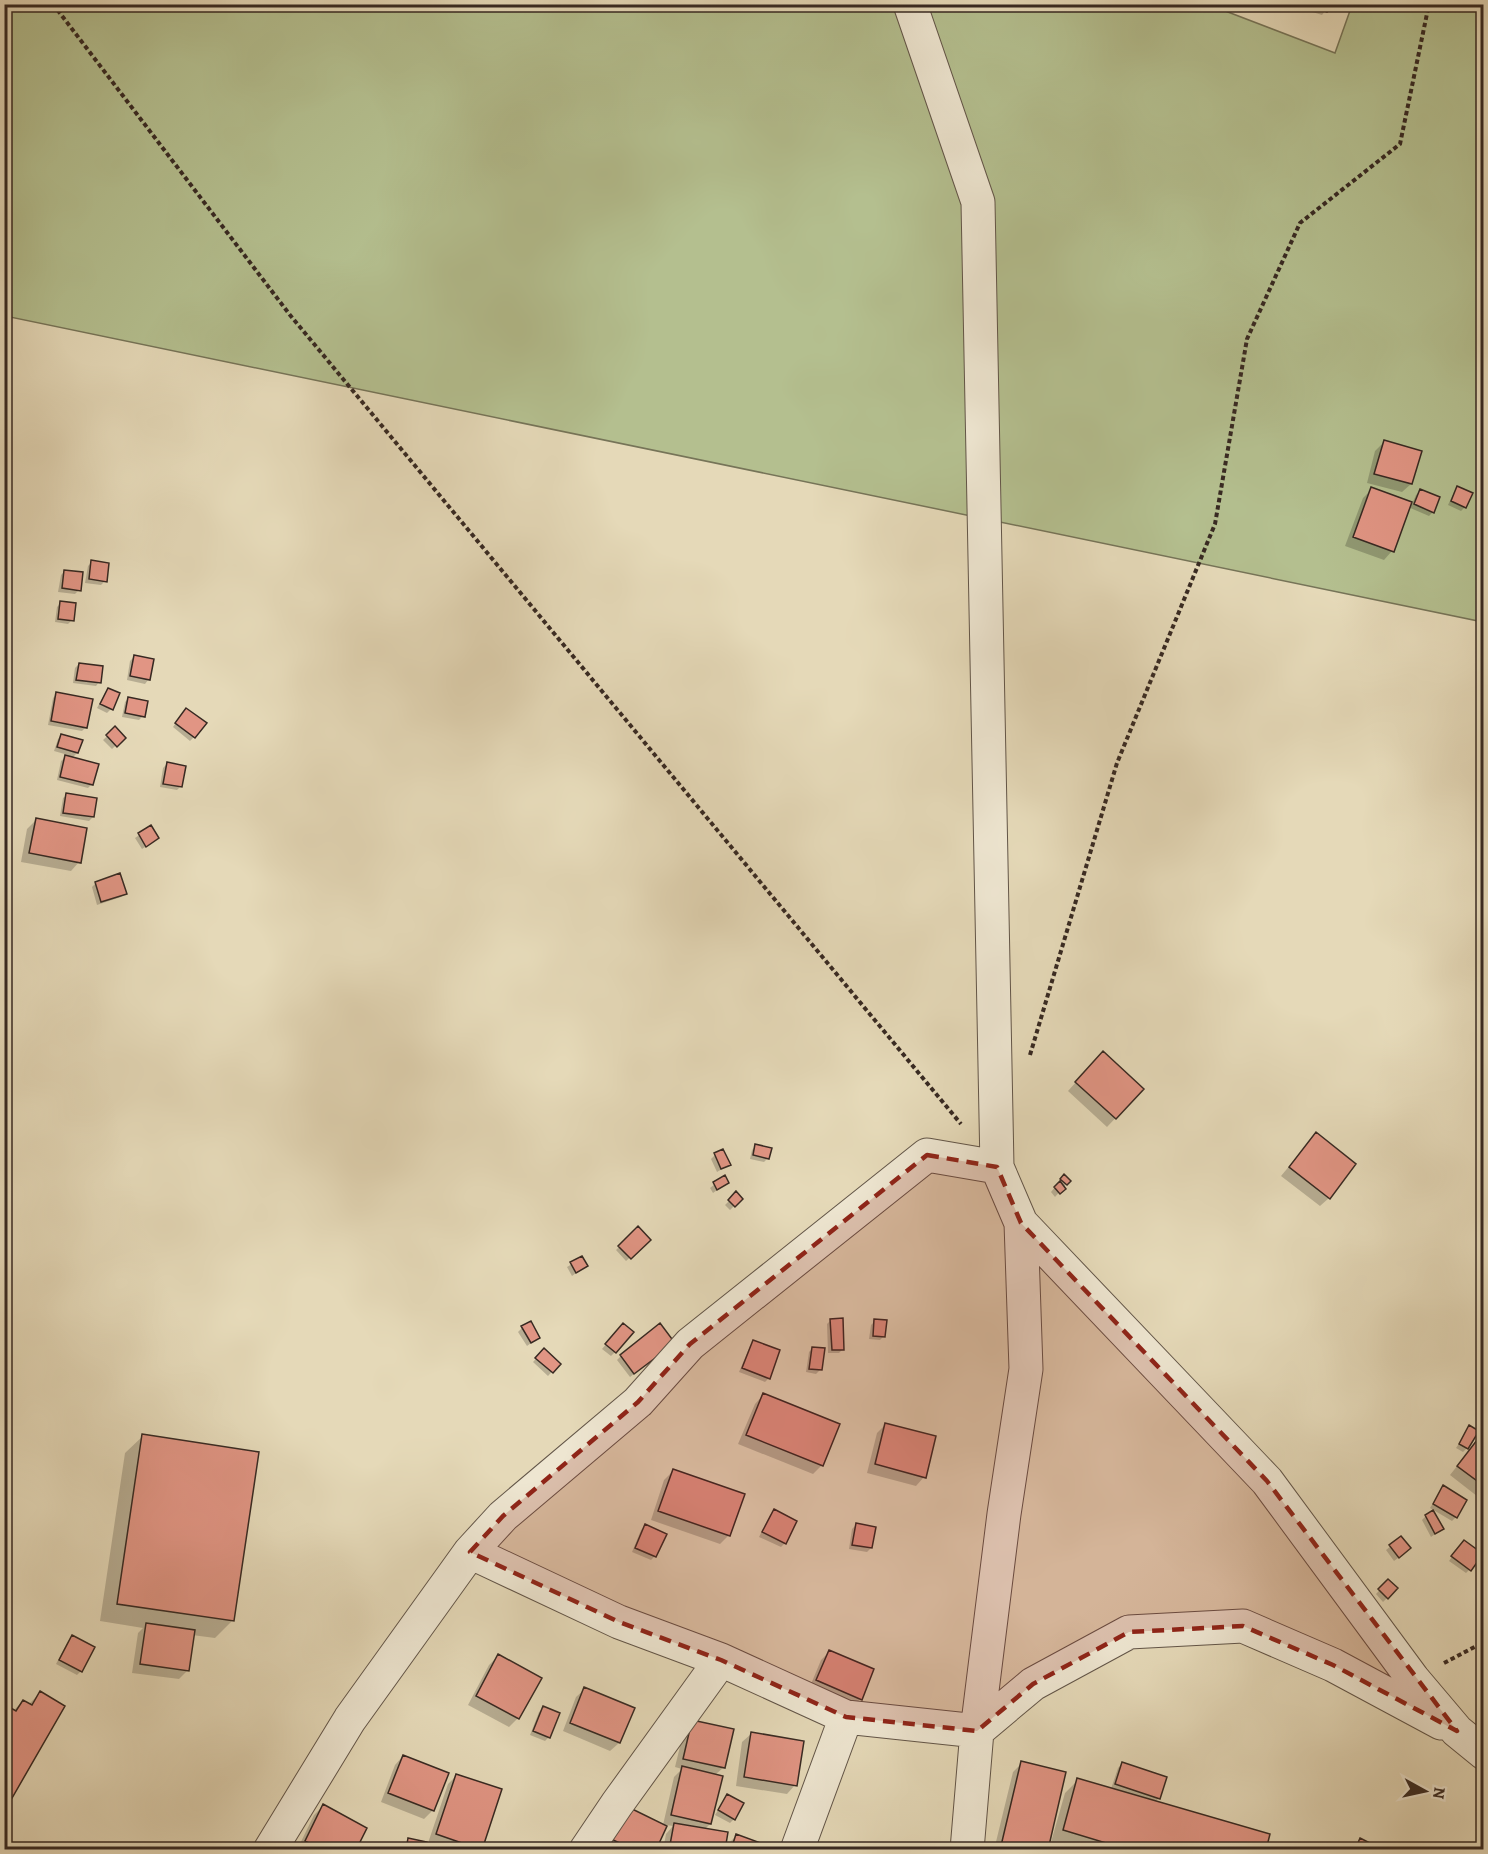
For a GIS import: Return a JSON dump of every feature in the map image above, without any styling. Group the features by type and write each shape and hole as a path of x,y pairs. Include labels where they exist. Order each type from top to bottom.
{"street":[{"path":"910,4 978,202 997,1167 1021,1223 1267,1480 1413,1679 1457,1731 1484,1753"},
{"path":"270,1850 350,1719 470,1552 503,1516 638,1402 690,1344 927,1155 997,1167"},
{"path":"968,1850 977,1731 1004,1514 1026,1369 1021,1223"},
{"path":"470,1552 619,1622 721,1660 846,1717 977,1731 1033,1684 1129,1632 1243,1626 1333,1665 1457,1731"},
{"path":"586,1850 721,1660"},
{"path":"797,1850 846,1717"}],"path":[{"path":"53,4 290,315 997,1167"},
{"path":"1030,1055 1117,763 1215,524 1247,339 1300,223 1400,144 1429,4"},
{"path":"1413,1679 1484,1642"}],"highlighted area":[{"path":"927,1155 997,1167 1021,1223 1267,1481 1457,1731 1333,1665 1243,1626 1129,1632 1033,1684 977,1731 846,1717 721,1660 619,1622 470,1552 503,1516 638,1402 690,1344"}],"green space":[{"path":"1207,4 1335,53 1352,5 1483,5 1483,622 5,316 5,5"}],"building":[{"path":"1306,4 1329,4 1327,12"},
{"path":"1384,440 1422,451 1412,484 1374,474"},
{"path":"1457,486 1473,493 1466,508 1451,501"},
{"path":"1371,487 1412,502 1394,552 1353,537"},
{"path":"1420,489 1440,497 1434,513 1414,504"},
{"path":"91,560 109,563 107,582 89,579"},
{"path":"64,570 83,572 81,591 62,588"},
{"path":"60,601 76,603 74,621 58,619"},
{"path":"134,655 154,659 150,680 130,676"},
{"path":"79,663 103,666 101,683 76,680"},
{"path":"108,688 120,693 113,710 100,704"},
{"path":"56,692 93,699 87,728 51,721"},
{"path":"128,697 148,701 145,717 125,713"},
{"path":"186,708 207,723 195,738 175,723"},
{"path":"115,726 126,738 117,747 106,735"},
{"path":"61,734 83,740 78,753 57,747"},
{"path":"65,755 99,764 93,785 60,777"},
{"path":"167,762 186,766 182,787 163,784"},
{"path":"66,793 97,798 94,817 63,813"},
{"path":"36,818 87,828 81,863 29,853"},
{"path":"151,825 159,838 146,847 138,833"},
{"path":"120,873 127,894 101,902 95,882"},
{"path":"1103,1051 1144,1089 1116,1119 1075,1082"},
{"path":"1316,1132 1356,1164 1330,1199 1289,1167"},
{"path":"755,1144 772,1148 769,1159 753,1155"},
{"path":"723,1149 731,1165 721,1169 714,1153"},
{"path":"1064,1174 1071,1181 1067,1185 1060,1179"},
{"path":"725,1175 729,1183 717,1190 713,1182"},
{"path":"1060,1181 1066,1189 1060,1194 1054,1187"},
{"path":"736,1191 743,1199 735,1207 728,1200"},
{"path":"638,1226 651,1240 631,1259 618,1246"},
{"path":"582,1256 588,1266 576,1273 570,1262"},
{"path":"843,1318 844,1350 832,1350 830,1319"},
{"path":"874,1319 887,1320 885,1337 873,1336"},
{"path":"531,1321 540,1338 531,1343 521,1326"},
{"path":"623,1323 634,1332 616,1353 605,1344"},
{"path":"660,1323 675,1343 634,1374 620,1355"},
{"path":"753,1340 780,1350 770,1379 742,1368"},
{"path":"812,1347 825,1348 822,1370 809,1369"},
{"path":"544,1348 561,1364 553,1373 535,1358"},
{"path":"763,1393 840,1424 823,1466 746,1435"},
{"path":"885,1423 936,1436 926,1478 875,1464"},
{"path":"1469,1425 1479,1431 1468,1449 1459,1444"},
{"path":"1484,1431 1484,1486 1457,1466"},
{"path":"142,1434 259,1452 234,1621 117,1604"},
{"path":"673,1469 745,1494 730,1536 658,1511"},
{"path":"1443,1485 1467,1500 1457,1518 1433,1504"},
{"path":"774,1509 797,1521 786,1544 762,1532"},
{"path":"1433,1510 1444,1529 1435,1534 1425,1515"},
{"path":"856,1523 876,1527 872,1548 852,1545"},
{"path":"645,1524 667,1534 656,1557 635,1548"},
{"path":"1401,1536 1411,1548 1399,1558 1389,1545"},
{"path":"1464,1540 1483,1554 1471,1571 1451,1556"},
{"path":"1388,1579 1398,1588 1388,1599 1378,1589"},
{"path":"146,1623 195,1630 189,1671 140,1664"},
{"path":"72,1635 95,1647 82,1672 59,1660"},
{"path":"829,1650 874,1669 862,1700 816,1680"},
{"path":"498,1654 542,1678 519,1719 476,1696"},
{"path":"584,1687 635,1708 620,1743 570,1723"},
{"path":"40,1691 65,1706 4,1812 4,1704 16,1711 23,1700 32,1705"},
{"path":"543,1706 560,1713 550,1738 533,1731"},
{"path":"692,1720 734,1729 725,1768 683,1759"},
{"path":"751,1732 804,1741 797,1786 744,1777"},
{"path":"403,1755 449,1773 434,1811 388,1793"},
{"path":"1021,1761 1066,1772 1048,1850 1000,1850"},
{"path":"1122,1762 1167,1777 1160,1799 1115,1784"},
{"path":"682,1766 723,1776 711,1824 671,1815"},
{"path":"456,1774 502,1789 482,1850 436,1834"},
{"path":"1077,1778 1270,1834 1266,1850 1129,1850 1063,1830"},
{"path":"727,1794 744,1803 735,1820 718,1810"},
{"path":"323,1804 367,1828 356,1850 322,1850 305,1841"},
{"path":"624,1805 667,1826 656,1850 634,1850 609,1838"},
{"path":"674,1823 728,1832 725,1850 669,1850"},
{"path":"736,1834 774,1848 774,1850 731,1850"},
{"path":"408,1838 427,1842 425,1850 406,1850"},
{"path":"1360,1838 1376,1846 1374,1850 1355,1850"},
{"path":"809,1841 838,1847 837,1850 807,1850"}]}
